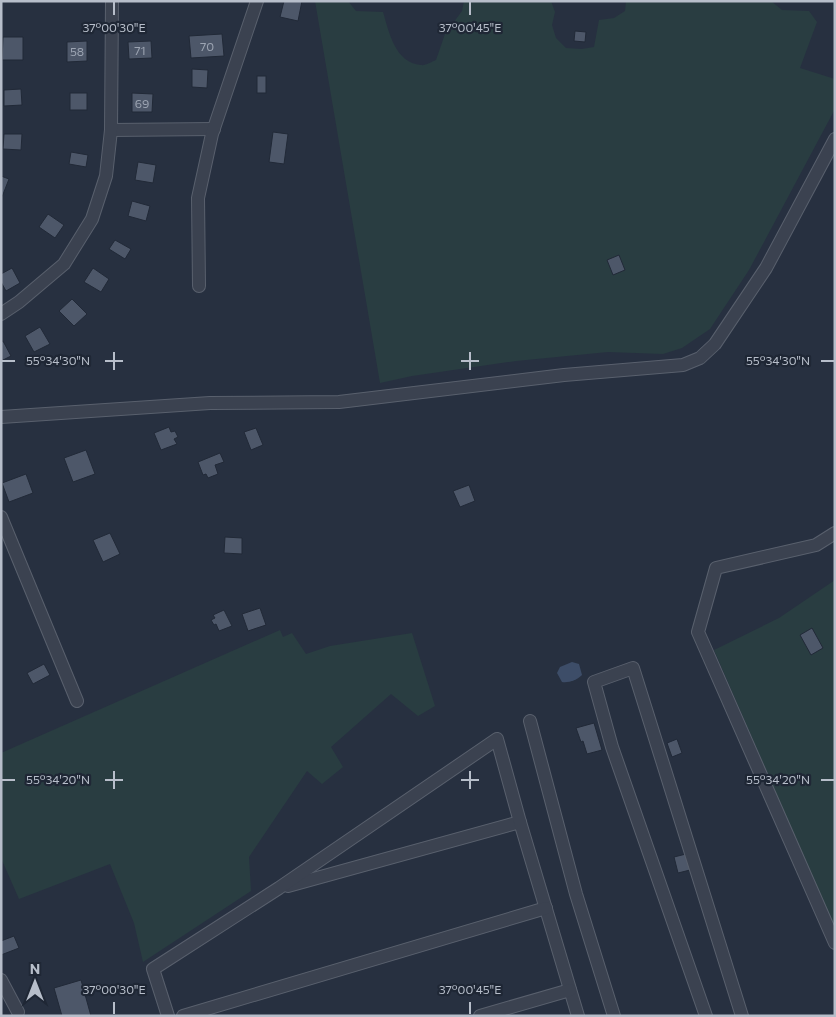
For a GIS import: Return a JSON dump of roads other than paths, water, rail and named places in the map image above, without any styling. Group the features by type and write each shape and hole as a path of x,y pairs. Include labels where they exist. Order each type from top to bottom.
{"street":[{"path":"1,314 19,302 64,264 92,219 106,176 111,130 112,1"},
{"path":"199,286 198,198 214,129 257,1"},
{"path":"111,130 214,129"},
{"path":"1,416 210,403 339,402 555,376 683,365 700,358 715,344 766,268 835,139"},
{"path":"1,517 77,701"},
{"path":"835,533 816,545 716,568 698,632 835,943"},
{"path":"706,1016 612,747 594,682 632,668 742,1016"},
{"path":"530,720 576,894 614,1016"},
{"path":"168,1016 153,969 279,888 497,739 578,1016"},
{"path":"279,888 520,822"},
{"path":"182,1016 546,908"},
{"path":"1,980 18,1012"},
{"path":"480,1016 570,990"}],"water":[{"path":"572,662 579,664 582,675 573,681 562,682 557,673 560,667"}]}
